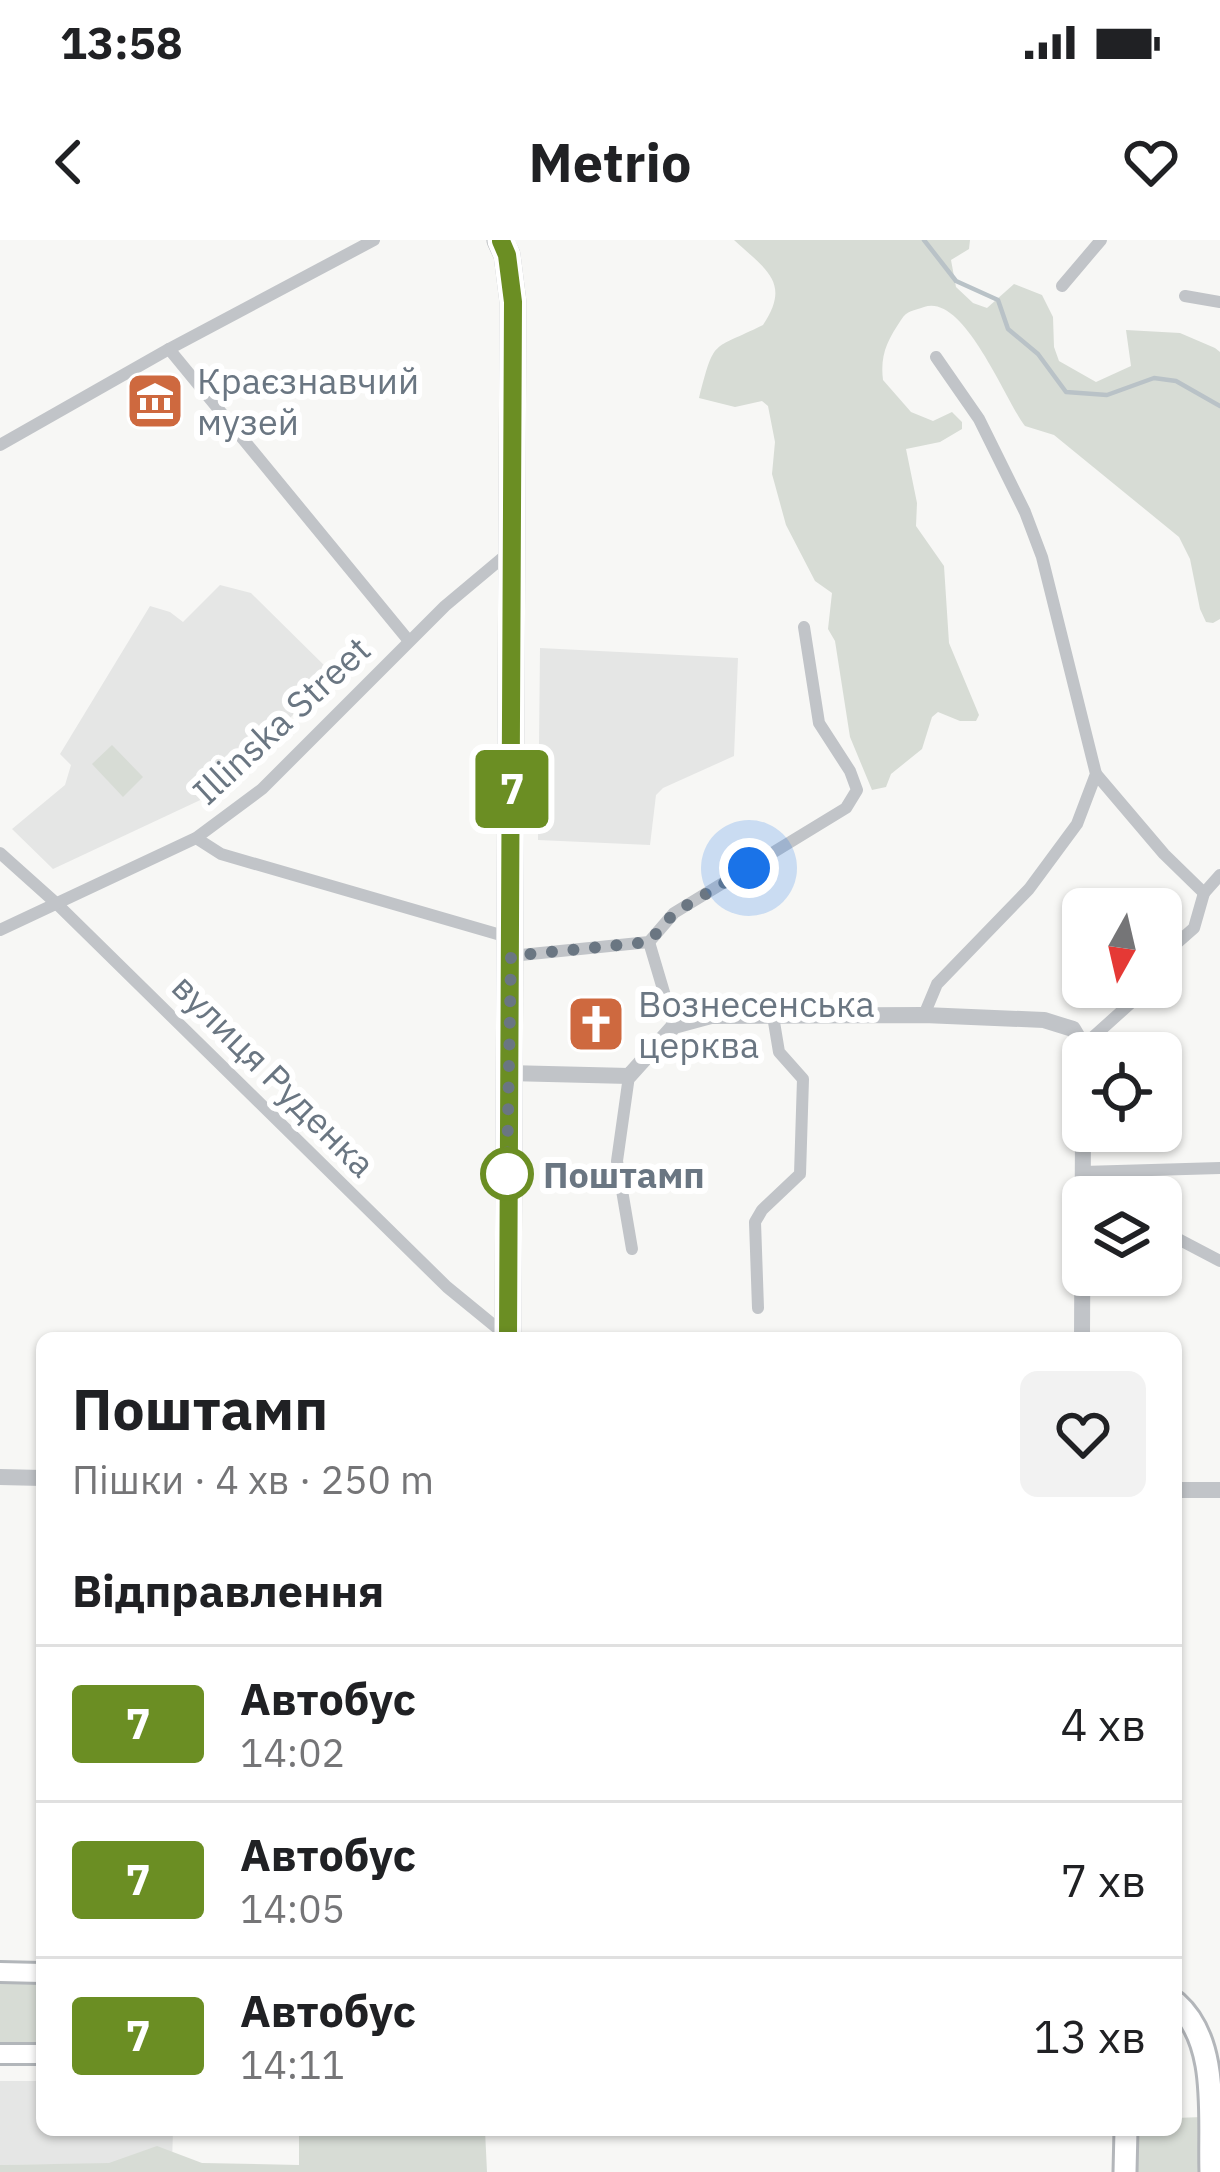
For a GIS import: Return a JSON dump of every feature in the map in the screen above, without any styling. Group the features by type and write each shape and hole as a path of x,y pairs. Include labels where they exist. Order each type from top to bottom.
{"main road":[{"path":"500,240 507,255 513,302 508,1332"},
{"path":"0,1972 36,1973"},
{"path":"1182,2011 1199,2035 1207,2065 1211,2172"},
{"path":"0,2054 36,2054"},
{"path":"1125,2172 1126,2136"}],"street":[{"path":"0,445 374,240"},
{"path":"1062,286 1101,240"},
{"path":"1185,296 1220,302"},
{"path":"169,349 410,641"},
{"path":"936,357 979,419 1025,512 1042,557 1096,775 1204,893"},
{"name":"Illinska Street","path":"0,930 196,838 262,789 410,641 514,548"},
{"path":"196,838 221,854 511,947 649,942 674,913 846,808 857,790 820,723 804,627"},
{"path":"924,1015 937,983 1029,889 1077,824 1096,775"},
{"name":"вулиця Руденка","path":"0,853 447,1288 502,1332"},
{"path":"1182,939 1194,928 1204,893 1220,875"},
{"path":"649,942 674,1026"},
{"path":"1099,1032 1125,1008"},
{"path":"632,1250 617,1161 628,1076 674,1026 711,1016 924,1015 1044,1020 1074,1032"},
{"path":"758,1308 755,1222 801,1167 803,1079 779,1052 773,1016"},
{"path":"506,1073 628,1076"},
{"path":"1083,1152 1083,1176"},
{"path":"1083,1172 1220,1168"},
{"path":"1182,1240 1220,1261"},
{"path":"1082,1332 1083,1296"},
{"path":"0,1478 36,1478"},
{"path":"1182,1490 1220,1490"}],"shaded area":[{"path":"734,240 970,240 969,249 951,260 956,287 973,303 987,308 1014,284 1042,295 1053,317 1059,361 1096,382 1131,366 1126,330 1180,333 1215,348 1220,352 1220,619 1206,622 1190,559 1179,537 1054,435 1025,426 982,352 954,316 939,307 908,313 886,349 883,380 911,412 933,421 952,412 962,422 962,429 940,442 906,449 917,503 916,526 944,566 949,643 979,715 976,721 960,721 938,712 922,749 891,774 886,787 872,790 850,737 835,641 828,629 832,593 815,581 786,525 772,474 775,442 768,406 762,401 735,407 699,398 718,348 763,325 775,298 771,277"},
{"path":"220,585 251,593 334,675 211,795 53,869 12,829 65,785 71,765 60,754 150,606 183,622"},
{"path":"540,648 738,658 734,756 656,795 650,845 538,840"},
{"path":"112,745 143,777 123,797 92,764"},
{"path":"0,1980 36,1981 36,2042 0,2042"},
{"path":"0,2081 36,2081 36,2136 173,2136 172,2163 0,2165"},
{"path":"1202,2117 1202,2172 1133,2172 1133,2136 1182,2136 1182,2118"},
{"path":"299,2136 485,2136 487,2172 0,2172 0,2165 109,2163 157,2146 202,2163 299,2165"}],"waterway":[{"path":"924,240 956,281 998,300 1008,329 1038,354 1066,392 1107,395 1154,378 1176,381 1220,406"}],"bus line":[{"name":"7","path":"501,241 513,302 508,1332"}],"place":[{"name":"Краєзнавчий музей","path":"155,401"},
{"name":"Вознесенська церква","path":"596,1024"},
{"name":"Поштамп","path":"507,1174"}],"route":[{"path":"507,1174 511,956 649,942 674,913 749,868"}]}
